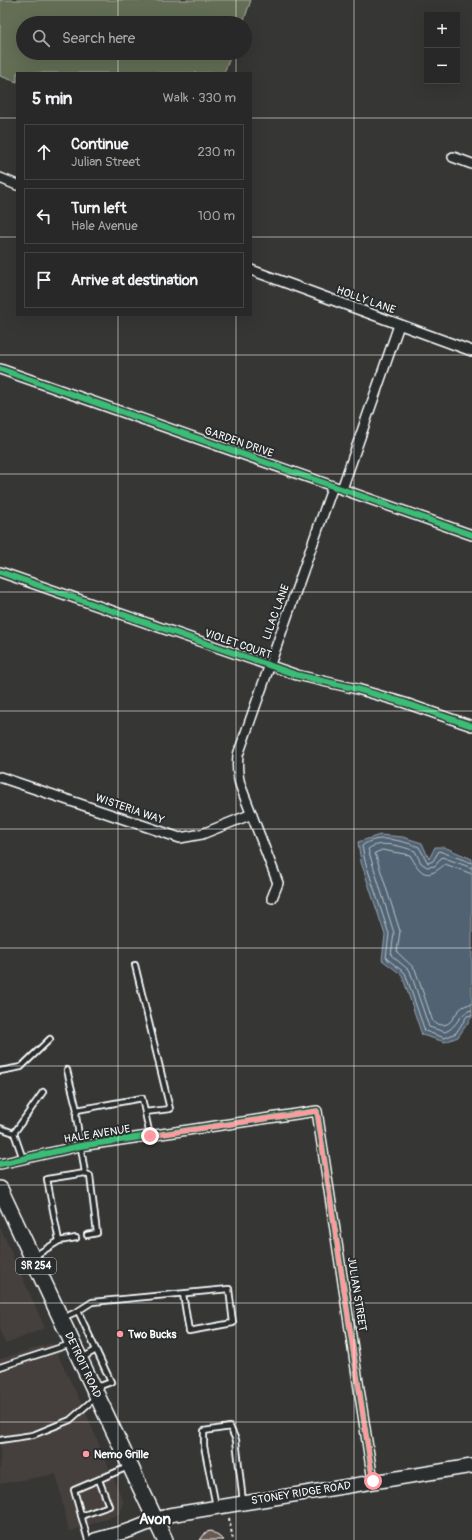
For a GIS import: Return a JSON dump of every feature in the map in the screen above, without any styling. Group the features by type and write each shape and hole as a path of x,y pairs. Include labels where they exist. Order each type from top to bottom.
{"main road":[{"name":"DETROIT ROAD","path":"0,1189 165,1540"}],"street":[{"path":"453,157 472,164"},
{"path":"0,178 16,185"},
{"name":"HOLLY LANE","path":"252,270 472,351"},
{"name":"LILAC LANE","path":"272,898 278,883 238,777 238,755 270,665 399,325"},
{"name":"GARDEN DRIVE","path":"0,369 472,535"},
{"name":"VIOLET COURT","path":"0,572 297,675 357,689 405,703 472,726"},
{"name":"WISTERIA WAY","path":"0,777 180,838 202,834 252,814"},
{"name":"HALE AVENUE","path":"0,1164 80,1146 317,1111"},
{"name":"JULIAN STREET","path":"317,1111 373,1481"},
{"name":"STONEY RIDGE ROAD","path":"95,1540 131,1530 169,1515 216,1506 472,1466"}],"lane":[{"path":"135,965 170,1109 145,1112"},
{"path":"0,1071 21,1067 50,1039"},
{"path":"67,1070 77,1110 76,1116 85,1173"},
{"path":"14,1133 43,1092"},
{"path":"77,1110 142,1098 150,1136"},
{"path":"0,1128 14,1133"},
{"path":"14,1133 23,1159"},
{"path":"58,1241 47,1179 85,1173 90,1176 97,1233 87,1235"},
{"path":"32,1258 58,1241 76,1238"},
{"path":"61,1319 92,1302 229,1289 233,1323 189,1331 183,1294"},
{"path":"0,1440 33,1435 70,1420 96,1393 111,1382 78,1311"},
{"path":"0,1367 72,1344"},
{"path":"80,1359 96,1350"},
{"path":"216,1506 204,1446 204,1431 230,1426 236,1440 243,1502"},
{"path":"88,1540 74,1490 130,1466"},
{"path":"81,1516 109,1506 99,1480"}],"path":[{"path":"229,1514 233,1540"}],"shaded area":[{"path":"0,1227 45,1328 6,1344 0,1333"},
{"path":"52,1343 85,1411 124,1503 120,1514 69,1532 56,1474 0,1484 0,1359"}],"green space":[{"path":"0,0 251,0 245,16 16,16 16,60 229,60 224,72 16,72 16,82 0,76"}],"water":[{"path":"380,835 403,837 422,843 429,859 435,847 444,847 472,859 472,1017 458,1037 445,1042 422,1035 402,975 382,960 385,935 361,862 358,842"}],"building":[{"path":"211,1531 224,1540 200,1540 206,1532"}],"cycle path":[{"path":"0,369 472,535"},
{"path":"0,572 297,675 357,689 405,703 472,726"},
{"path":"0,1164 80,1146 317,1111 373,1481"}],"place":[{"name":"Two Bucks","path":"120,1334"},
{"name":"Nemo Grille","path":"86,1454"}],"district":[{"name":"Avon","path":"155,1519"}],"route":[{"path":"150,1136 317,1111 373,1481"}]}
